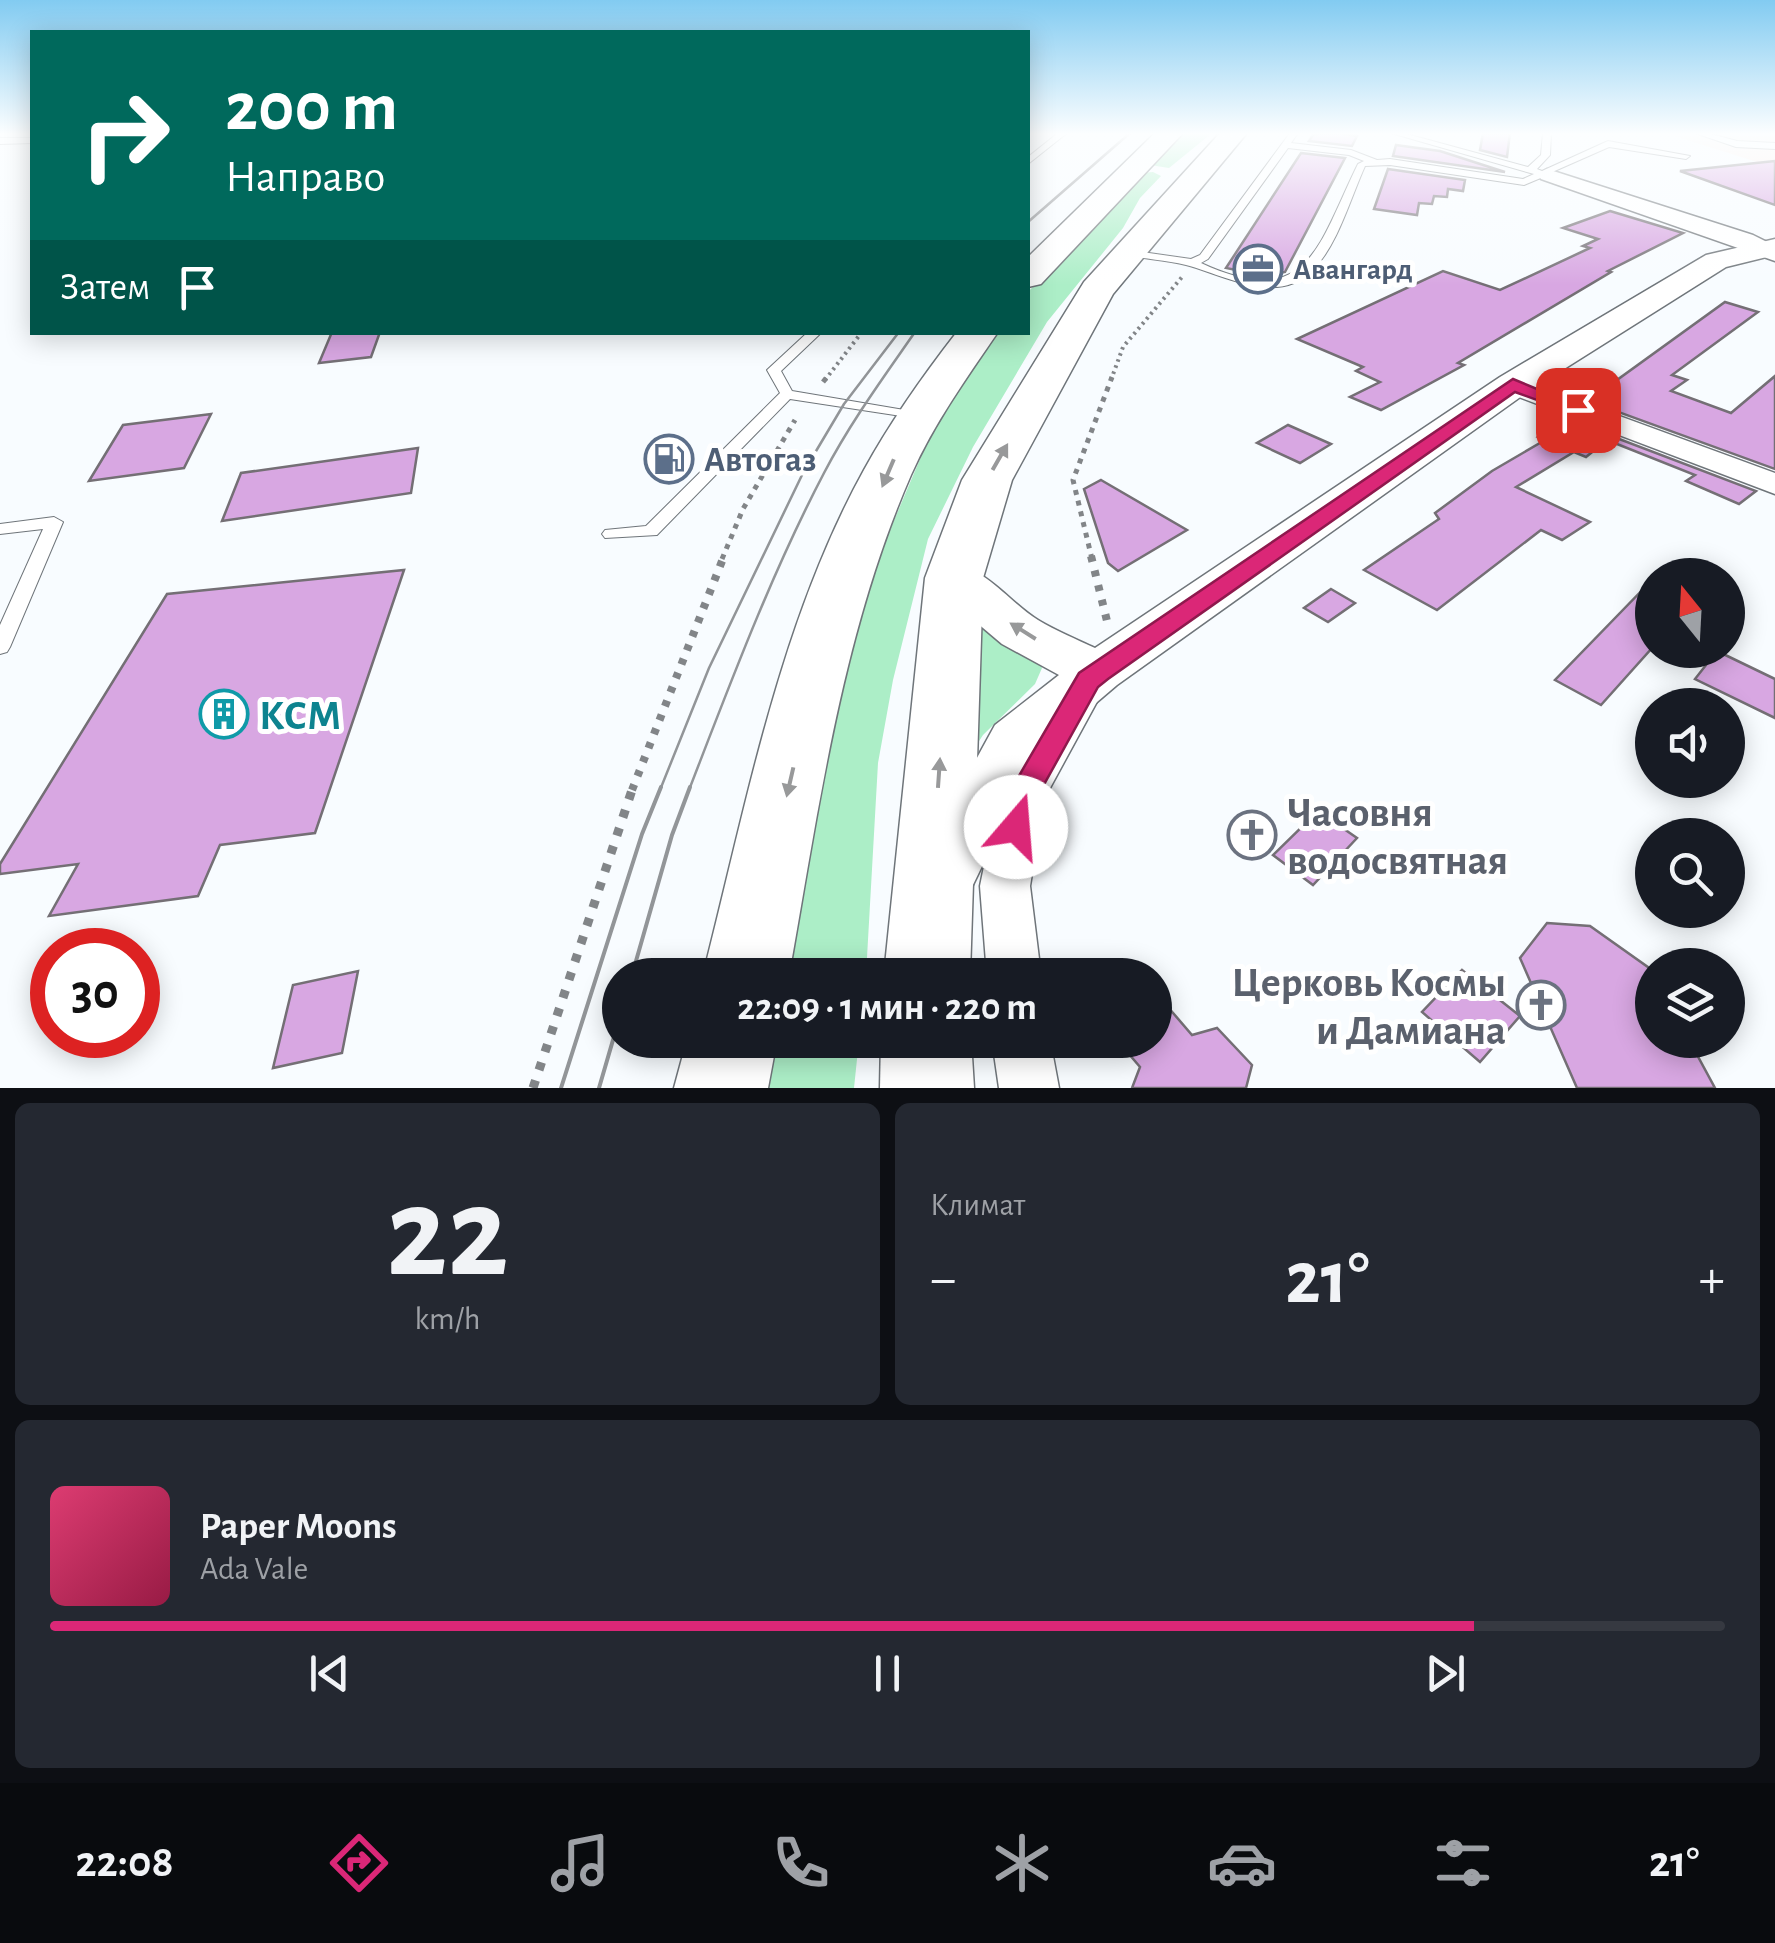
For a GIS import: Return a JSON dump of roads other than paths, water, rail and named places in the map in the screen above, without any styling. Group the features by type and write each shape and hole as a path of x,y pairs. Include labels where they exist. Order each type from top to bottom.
{"main road":[{"path":"1030,274 1120,184"},
{"path":"1184,184 1185,188"},
{"path":"928,958 954,578 988,480 1066,338 1097,290 1189,184"},
{"path":"750,958 807,704 854,553 902,440 976,335"},
{"path":"721,1088 728,1058"},
{"path":"926,1058 926,1088"}],"street":[{"path":"1574,184 1771,250"},
{"path":"930,904 1015,740 1091,672 1513,385 1716,261 1771,250"},
{"path":"1513,385 1775,484"},
{"path":"954,578 1020,632 1091,672"},
{"path":"1012,958 1005,886 1021,798 1091,672"},
{"path":"1024,1058 1028,1088"}],"lane":[{"path":"1192,263 1204,257 1257,184"},
{"path":"1128,253 1192,263 1209,272 1276,284 1309,270 1352,184"},
{"path":"787,394 774,370 813,335"},
{"path":"787,394 916,416"},
{"path":"611,534 651,531 787,394"},
{"path":"0,529 54,522 0,647"}],"tram line":[{"path":"1030,220 1072,184"},
{"path":"660,790 709,668 803,473 844,404 897,335"},
{"path":"689,790 752,630 805,511 845,436 913,335"},
{"path":"561,1088 642,834 661,787"},
{"path":"637,958 690,787"},
{"path":"599,1088 608,1058"}],"place":[{"name":"Авангард","path":"1258,269"},
{"name":"Автогаз","path":"669,459"},
{"name":"КСМ","path":"224,714"},
{"name":"Часовня водосвятная","path":"1252,835"},
{"name":"Церковь Космы и Дамиана","path":"1541,1005"}]}
